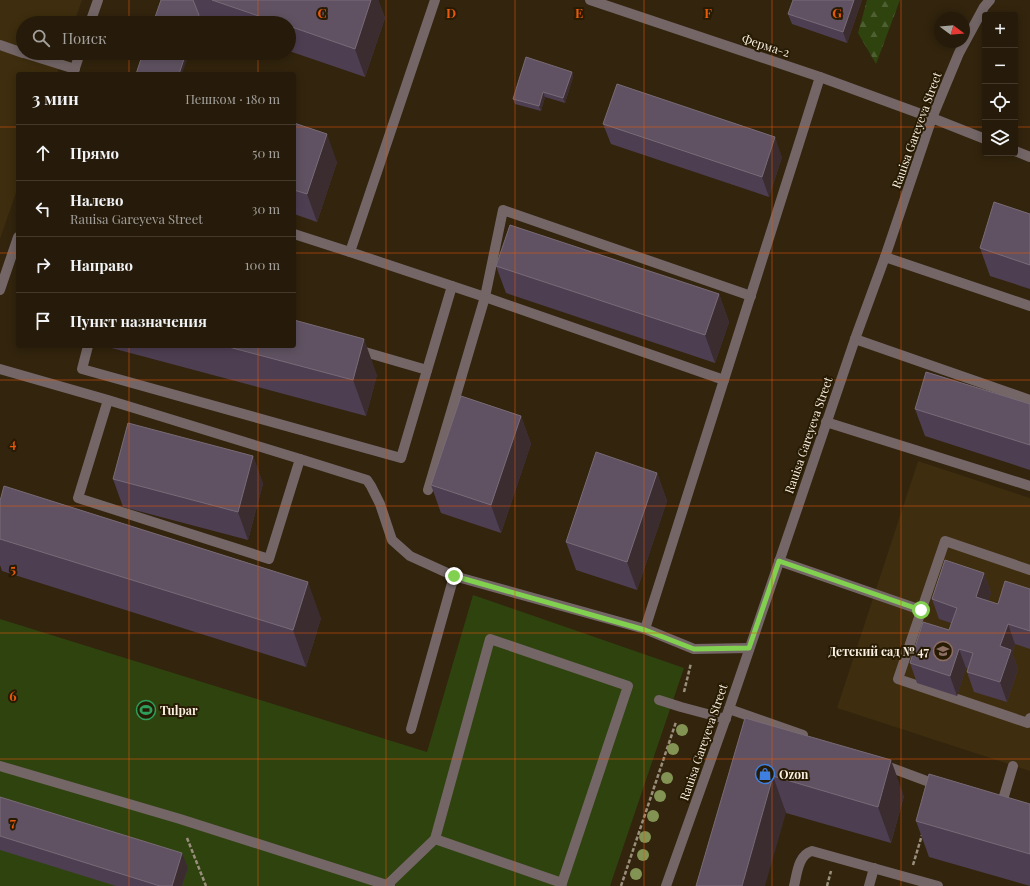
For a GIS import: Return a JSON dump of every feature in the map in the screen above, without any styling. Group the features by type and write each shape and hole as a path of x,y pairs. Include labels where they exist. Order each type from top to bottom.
{"street":[{"path":"92,16 98,0"},
{"path":"350,252 435,0"},
{"name":"Ферма-2","path":"590,0 820,76 982,138"},
{"name":"Rauisa Gareyeva Street","path":"666,886 726,719 854,339 885,257 932,118 959,53 984,7 990,0"},
{"path":"0,45 16,50"},
{"path":"42,60 74,72 78,60"},
{"path":"645,630 820,76"},
{"path":"1018,152 1030,157"},
{"path":"428,490 485,297 503,210 751,296"},
{"path":"296,235 485,297 724,380"},
{"path":"0,290 16,242"},
{"path":"885,257 1030,306"},
{"path":"87,348 82,369 401,458 452,286"},
{"path":"854,339 1030,400"},
{"path":"346,347 427,370"},
{"path":"0,369 108,400 367,480 380,504 392,540 410,556 454,576 645,630 694,649 749,648"},
{"path":"108,400 78,498 269,559 300,459"},
{"path":"826,422 1030,486"},
{"path":"1030,570 945,541 898,679 1028,724 1030,718"},
{"path":"779,561 921,610"},
{"path":"411,729 454,576"},
{"path":"0,766 180,819 387,886 435,839 490,639 628,686 562,884 435,839"},
{"path":"659,700 726,719"},
{"path":"729,709 813,739"},
{"path":"872,761 950,789"},
{"path":"1001,806 1013,766"},
{"path":"794,886 801,860 804,855 812,851 938,886"},
{"path":"869,886 874,868"}],"path":[{"path":"621,886 681,707 694,649"},
{"path":"180,819 206,886"},
{"path":"910,878 922,835"}],"shaded area":[{"path":"0,0 82,0 76,16 16,16 16,60 62,60 58,72 16,72 16,193 0,239"},
{"name":"Детский сад № 47","path":"918,461 1030,498 1030,771 837,708"}],"green space":[{"path":"867,0 900,0 876,64 858,33"},
{"name":"Tulpar","path":"473,595 684,668 610,886 0,886 0,619 427,752"}],"building":[{"path":"161,0 193,0 199,15 199,16 155,16"},
{"path":"212,0 371,0 355,49 296,28 296,16 259,16"},
{"path":"793,0 854,0 843,32 788,14"},
{"path":"526,57 572,72 563,98 543,92 539,106 513,99"},
{"path":"141,60 184,60 180,72 137,72"},
{"path":"617,84 775,137 762,177 603,124"},
{"path":"296,124 327,134 307,194 296,191"},
{"path":"994,202 1030,214 1030,265 980,248"},
{"path":"510,225 719,294 705,335 496,266"},
{"path":"296,321 364,339 353,380 233,348 296,348"},
{"path":"926,372 1030,404 1030,445 915,409"},
{"path":"461,396 521,416 491,505 431,485"},
{"path":"128,423 253,456 238,512 113,479"},
{"path":"596,452 657,473 627,562 566,542"},
{"path":"4,486 308,582 293,630 0,539 0,501"},
{"path":"945,560 984,573 976,597 998,604 1005,581 1030,589 1030,631 1008,624 1000,646 1011,650 1000,682 967,672 973,653 959,649 950,676 910,663 923,622 949,630 957,608 932,599"},
{"path":"745,718 891,760 878,807 773,776 742,886 696,886"},
{"path":"929,774 1030,804 1030,854 916,821"},
{"path":"0,797 182,853 172,886 160,886 0,836"}],"place":[{"name":"Детский сад № 47","path":"943,651"},
{"name":"Tulpar","path":"146,710"},
{"name":"Ozon","path":"765,774"}],"route":[{"path":"454,576 645,630 694,649 749,648 779,561 921,610"}]}
